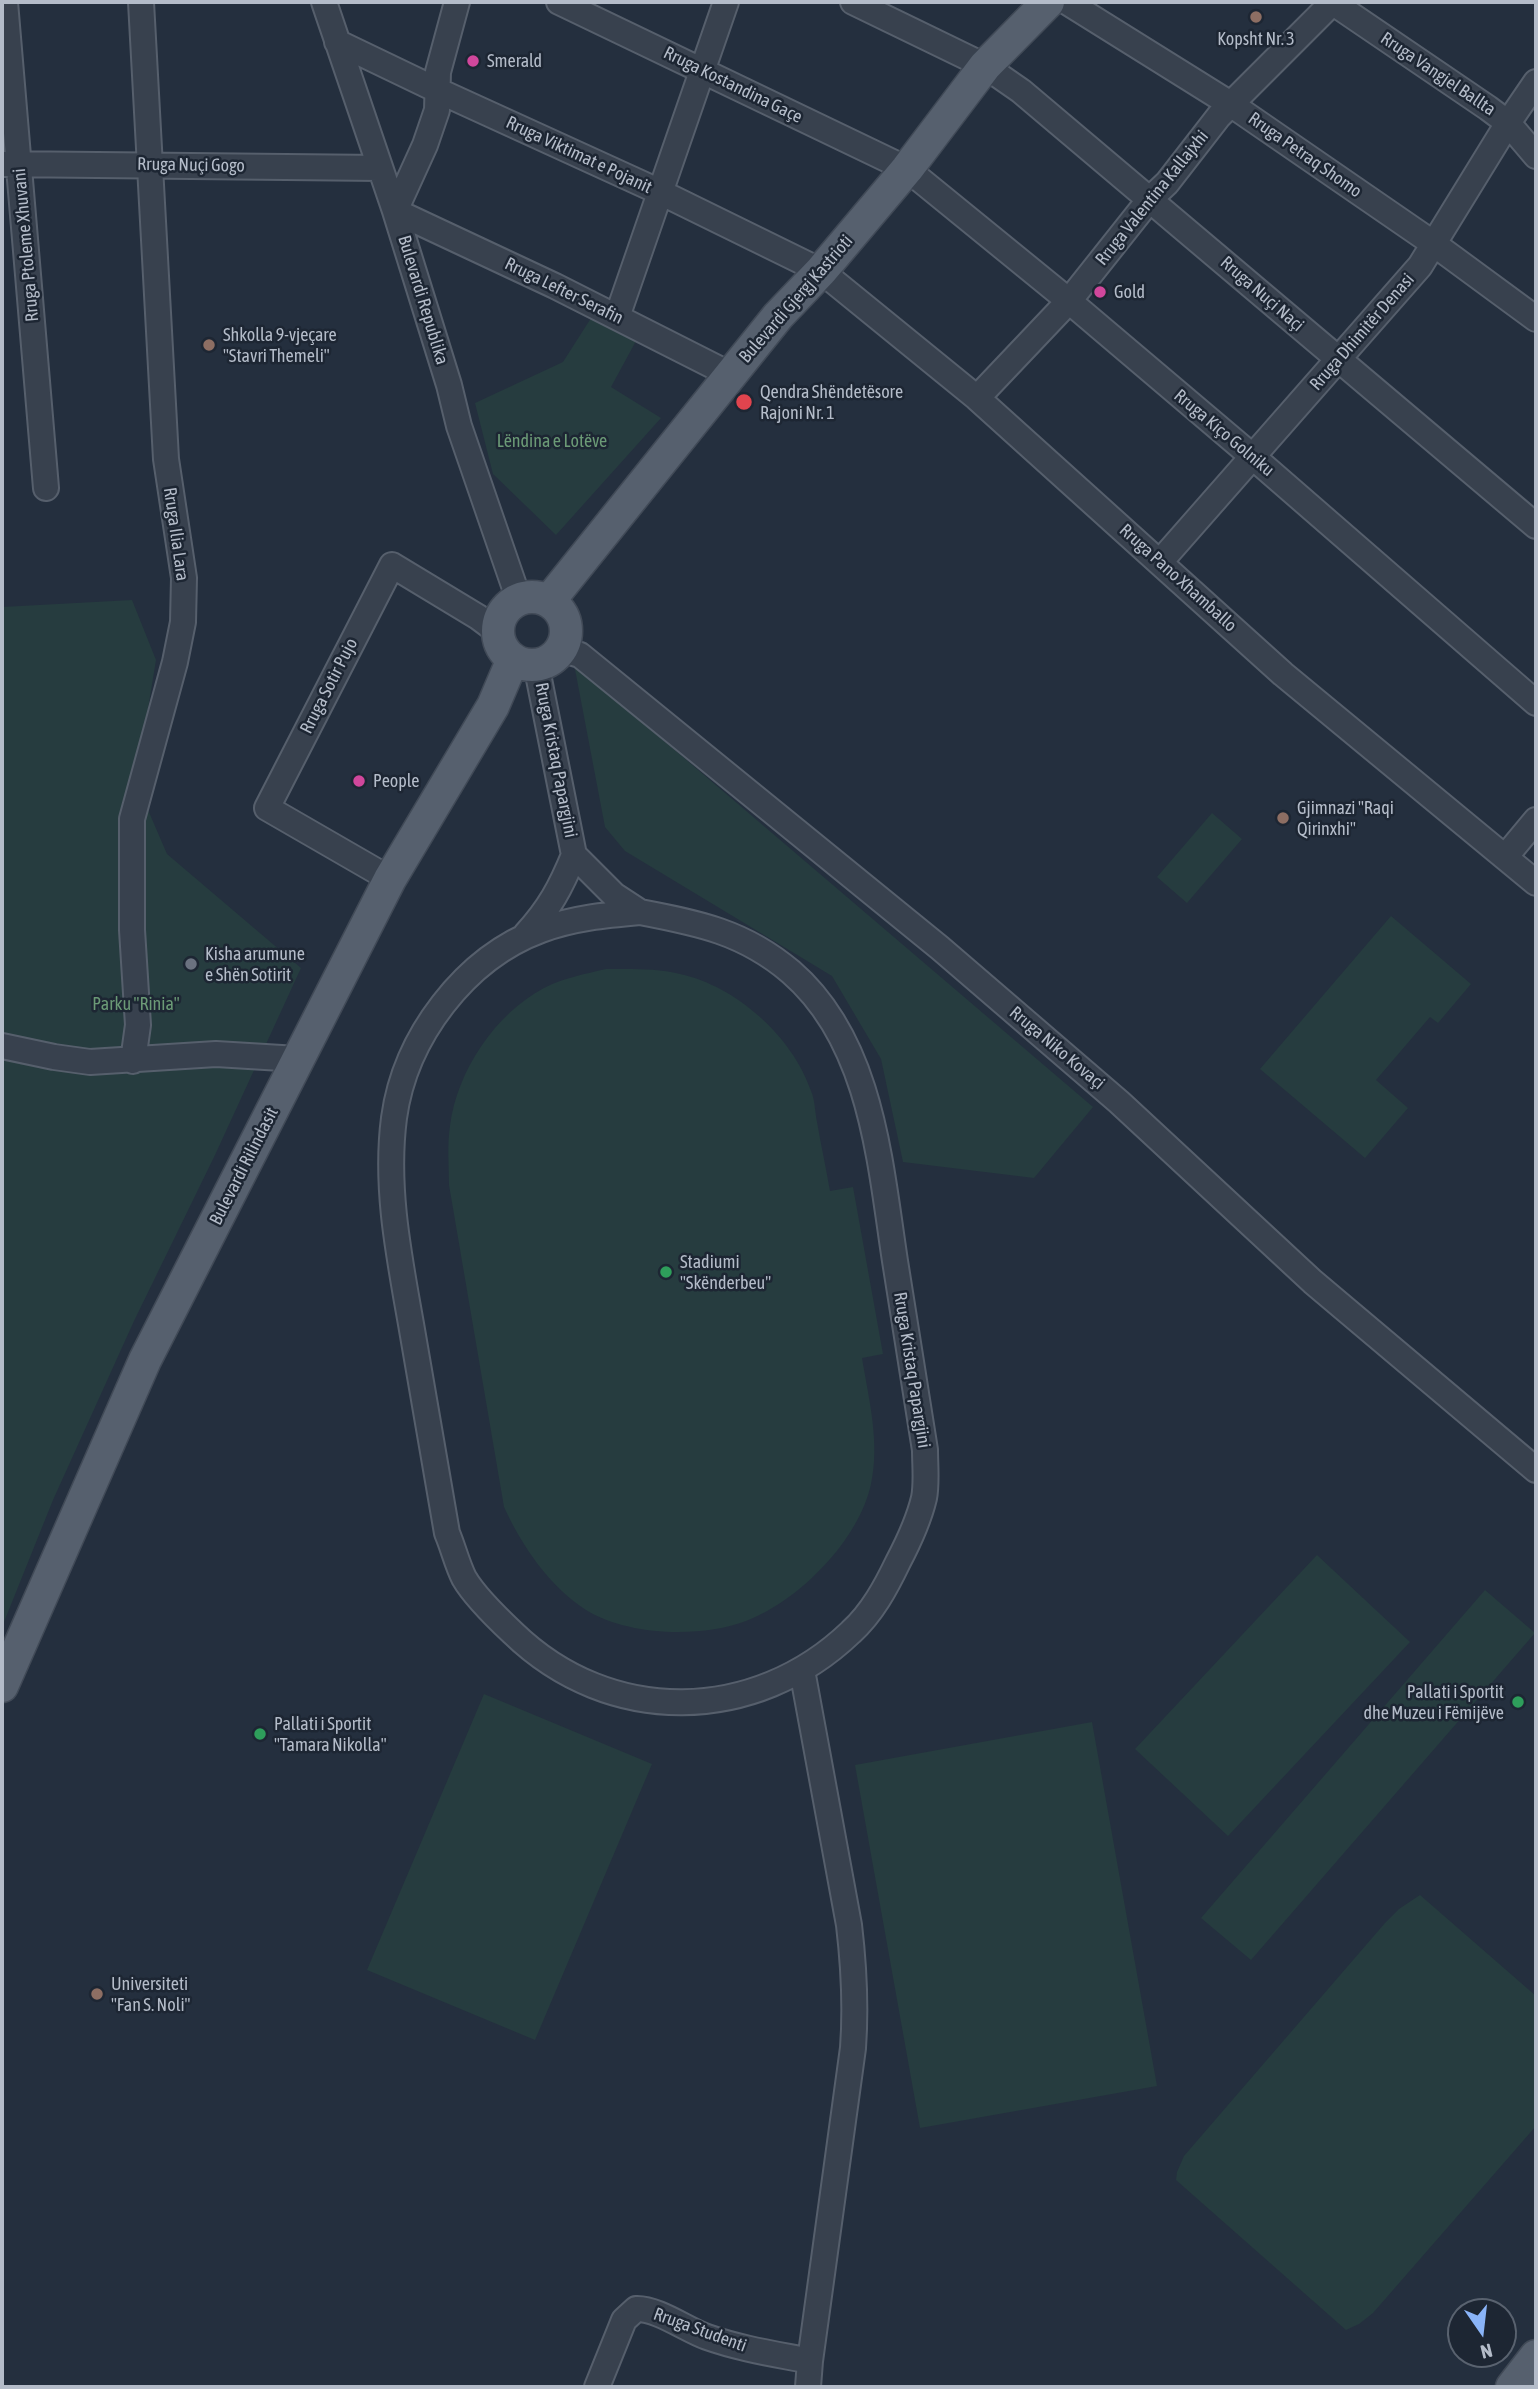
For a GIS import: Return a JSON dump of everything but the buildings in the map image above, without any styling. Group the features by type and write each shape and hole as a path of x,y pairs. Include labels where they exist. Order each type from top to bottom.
{"main road":[{"name":"Bulevardi Gjergj Kastrioti","path":"527,651 503,613 534,601 907,169 985,66 1048,2"},
{"path":"527,651 565,639 563,618 534,601"},
{"name":"Bulevardi Rilindasit","path":"2,1686 145,1360 390,879 527,651"},
{"path":"1512,2387 1536,2356"}],"street":[{"name":"Rruga Ptoleme Xhuvani","path":"5,2 10,164 46,488"},
{"name":"Rruga Ilia Lara","path":"133,1061 138,1025 132,930 132,818 175,662 183,622 184,578 166,459 141,2"},
{"name":"Bulevardi Republika","path":"324,2 395,211 449,385 459,426 534,601"},
{"path":"395,211 425,145 436,110 438,72 457,2"},
{"name":"Rruga Kostandina Gaçe","path":"559,2 907,169"},
{"path":"617,317 726,2"},
{"name":"Rruga Nuçi Naçi","path":"853,2 985,66 1021,91 1536,526"},
{"name":"Rruga Petraq Shomo","path":"1067,2 1232,104 1434,244 1536,319"},
{"name":"Rruga Valentina Kallajxhi","path":"977,398 1069,301 1219,116 1332,2"},
{"name":"Rruga Vangjel Ballta","path":"1332,2 1508,122 1536,156"},
{"name":"Rruga Viktimat e Pojanit","path":"337,42 660,192 821,271"},
{"name":"Rruga Dhimitër Denasi","path":"1160,562 1420,266 1508,122 1536,82"},
{"name":"Rruga Nuçi Gogo","path":"10,164 380,167"},
{"name":"Rruga Kiço Golniku","path":"907,169 1069,301 1253,457 1536,703"},
{"name":"Rruga Lefter Serafin","path":"395,211 731,374"},
{"name":"Rruga Pano Xhamballo","path":"821,271 977,398 1283,674 1536,883"},
{"name":"Rruga Niko Kovaçi","path":"392,565 478,617 527,651 580,654 940,948 1119,1102 1312,1282 1536,1470"},
{"name":"Rruga Sotir Pujo","path":"390,879 267,808 392,565"},
{"name":"Rruga Kristaq Papargjini","path":"527,651 574,855 614,895 640,912"},
{"path":"1506,856 1536,820"},
{"name":"Rruga Kristaq Papargjini","path":"522,938 545,914 574,855"},
{"name":"Rruga Kristaq Papargjini","path":"640,912 696,922 737,937 792,974 821,1003 842,1039 861,1085 877,1144 925,1450 924,1498 906,1547 884,1592 853,1631 814,1663 770,1686 722,1700 672,1703 623,1696 576,1679 534,1653 498,1618 464,1578 447,1533 393,1216 394,1118 406,1069 428,1024 459,985 498,953 522,938 542,929 590,916 640,912"},
{"path":"2,1046 90,1062 216,1054 298,1059"},
{"path":"802,1670 849,1925 856,2006 853,2048 808,2387"},
{"name":"Rruga Studenti","path":"597,2387 624,2320 636,2309 648,2311 706,2337 746,2349 810,2361"}],"green space":[{"name":"Lëndina e Lotëve","path":"593,315 636,341 611,387 661,418 556,535 493,474 475,403 563,362"},
{"name":"Parku \"Rinia\"","path":"132,600 156,660 136,782 167,854 301,968 215,1155 134,1321 53,1500 2,1627 2,607"},
{"path":"574,664 1093,1107 1034,1178 903,1162 881,1059 832,976 625,851 605,827"},
{"path":"1212,813 1242,839 1187,903 1157,877"},
{"path":"1391,916 1471,984 1438,1023 1430,1017 1376,1080 1408,1108 1365,1158 1260,1069"},
{"name":"Stadiumi \"Skënderbeu\"","path":"606,969 662,971 701,980 722,990 760,1017 791,1052 812,1095 830,1191 853,1187 883,1354 862,1358 874,1452 871,1484 854,1526 824,1566 786,1599 746,1621 708,1630 665,1632 603,1619 586,1610 560,1589 538,1564 519,1536 504,1507 449,1185 449,1141 454,1105 481,1046 526,999 566,979"},
{"path":"1317,1555 1410,1642 1228,1836 1135,1749"},
{"path":"1485,1590 1535,1633 1251,1960 1201,1918"},
{"path":"484,1694 652,1764 535,2040 367,1970"},
{"path":"1092,1722 1157,2086 920,2128 855,1765"},
{"path":"1420,1895 1536,1996 1536,2126 1373,2313 1346,2330 1176,2180 1177,2172 1184,2156 1385,1923 1399,1909"}],"place":[{"name":"Kopsht Nr. 3","path":"1256,17"},
{"name":"Smerald","path":"473,61"},
{"name":"Gold","path":"1100,292"},
{"name":"Shkolla 9-vjeçare \"Stavri Themeli\"","path":"209,345"},
{"name":"Qendra Shëndetësore Rajoni Nr. 1","path":"744,402"},
{"name":"People","path":"359,781"},
{"name":"Gjimnazi \"Raqi Qirinxhi\"","path":"1283,818"},
{"name":"Kisha arumune e Shën Sotirit","path":"191,964"},
{"name":"Stadiumi \"Skënderbeu\"","path":"666,1272"},
{"name":"Pallati i Sportit dhe Muzeu i Fëmijëve","path":"1518,1702"},
{"name":"Pallati i Sportit \"Tamara Nikolla\"","path":"260,1734"},
{"name":"Universiteti \"Fan S. Noli\"","path":"97,1994"}]}
